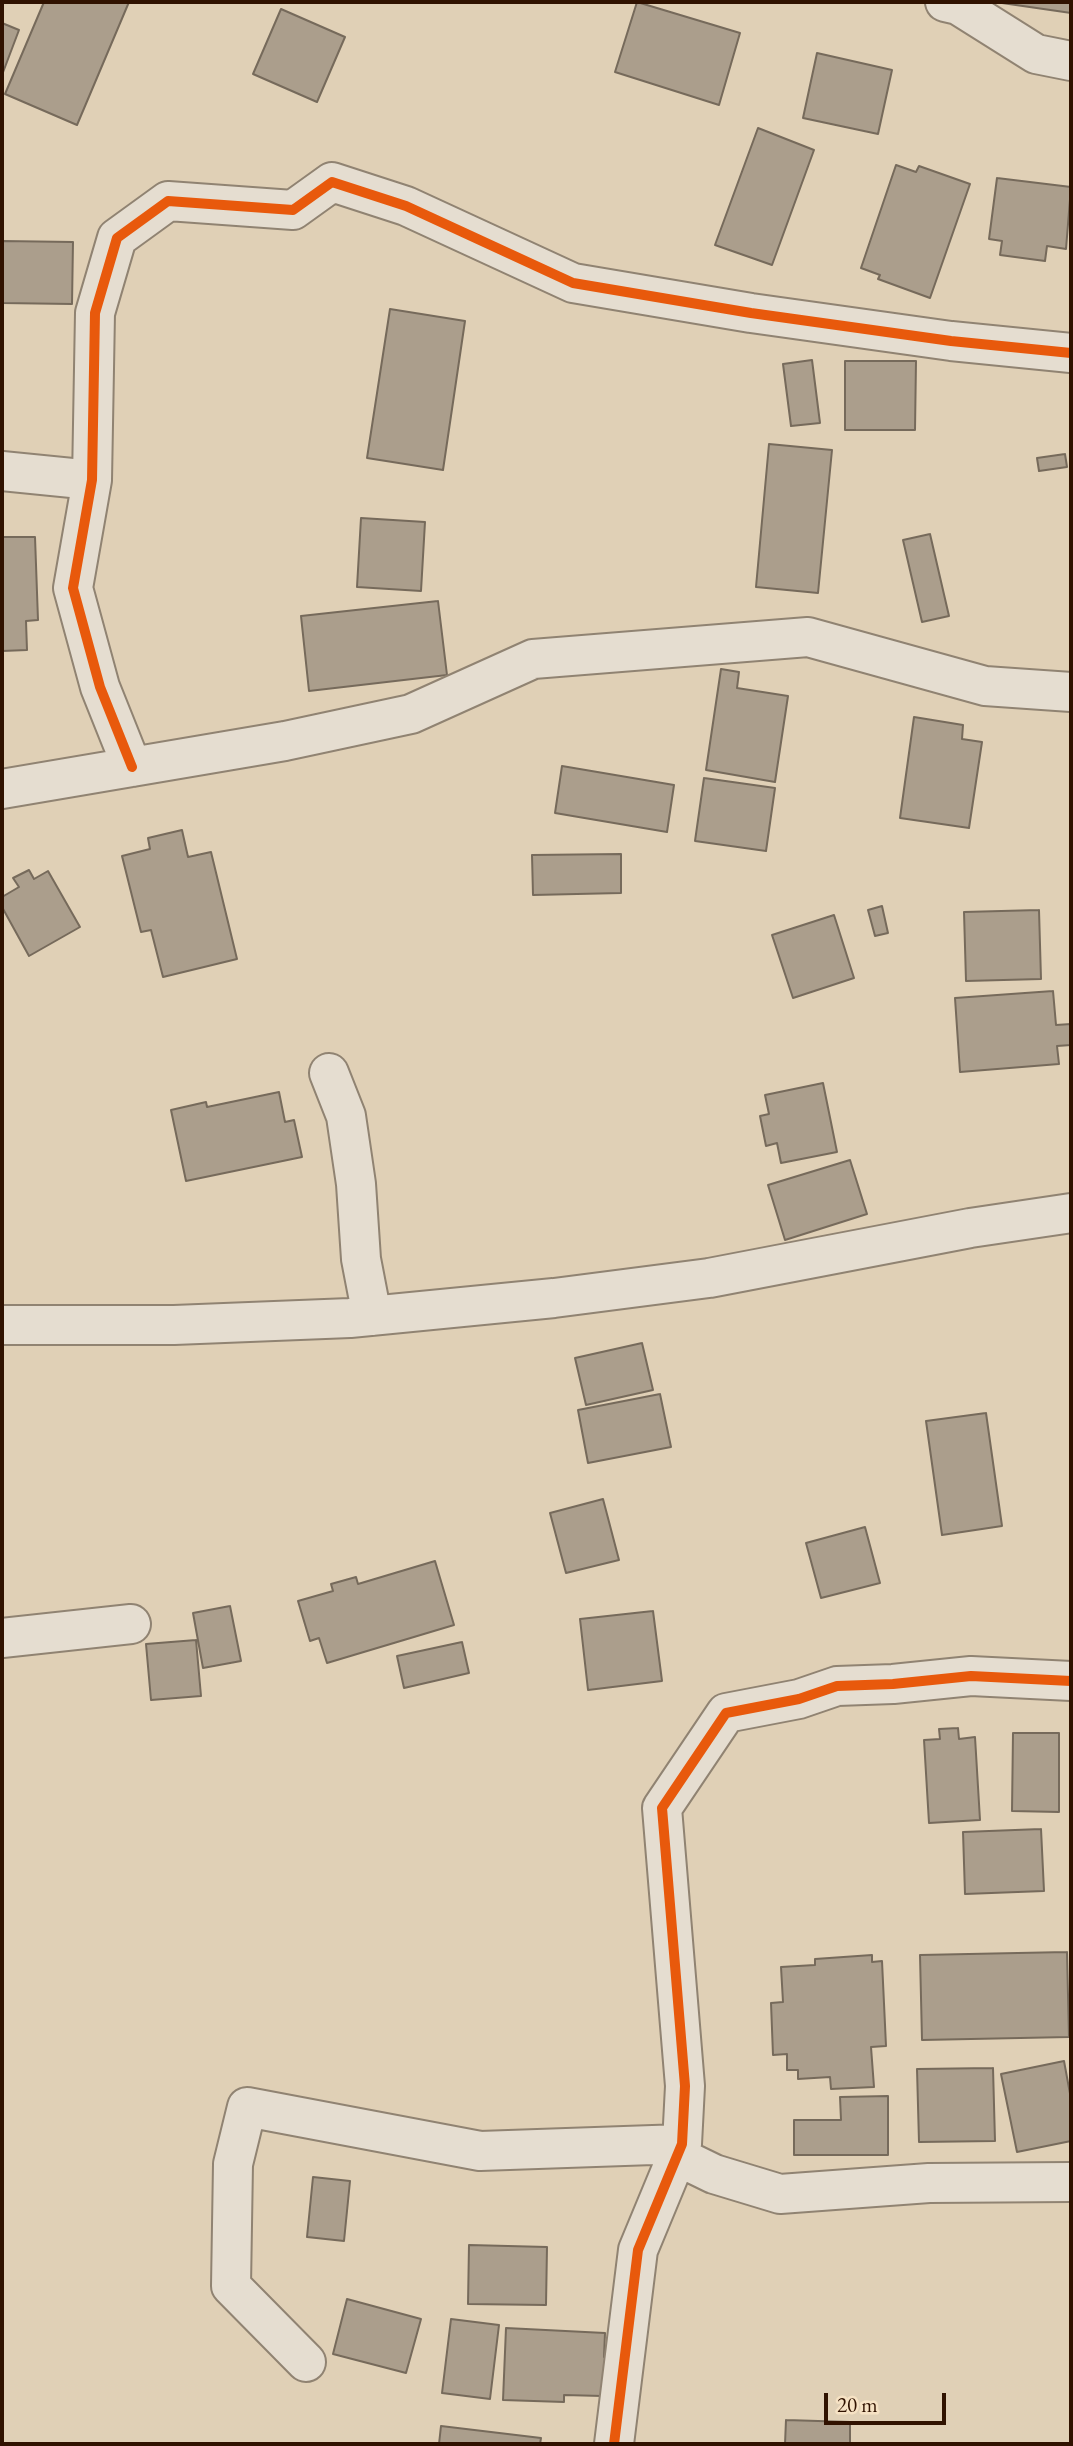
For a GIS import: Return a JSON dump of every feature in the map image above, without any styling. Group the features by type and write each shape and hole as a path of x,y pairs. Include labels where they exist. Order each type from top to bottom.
{"street":[{"path":"944,2 958,5 1036,54 1071,61"},
{"path":"132,767 100,687 74,588 92,480 95,313 117,239 169,201 293,210 332,182 406,206 573,283 765,315 951,341 1071,354"},
{"path":"2,471 92,480"},
{"path":"2,789 285,741 411,714 533,659 574,655 808,637 985,687 1071,692"},
{"path":"329,1073 346,1116 356,1184 361,1259 372,1316"},
{"path":"2,1325 174,1325 372,1316 554,1298 709,1278 970,1228 1071,1213"},
{"path":"2,1638 131,1624"},
{"path":"614,2444 638,2250 680,2150 685,2086 662,1808 726,1713 799,1699 837,1686 893,1684 971,1676 1071,1681"},
{"path":"306,2362 231,2286 233,2164 247,2107 480,2151 680,2150 714,2174 780,2194 929,2183 1071,2182"}],"building":[{"path":"44,2 129,2 77,125 5,94"},
{"path":"637,2 740,33 719,105 615,72"},
{"path":"1071,2 1071,13 1002,3"},
{"path":"281,9 345,37 317,102 253,74"},
{"path":"2,23 19,30 2,75"},
{"path":"817,53 892,70 878,134 803,118"},
{"path":"758,128 814,150 772,265 715,245"},
{"path":"896,165 916,172 919,166 970,184 930,298 878,279 880,275 861,268"},
{"path":"997,178 1071,187 1066,249 1047,246 1045,261 1000,255 1002,241 989,239"},
{"path":"2,241 73,242 72,304 2,303"},
{"path":"390,309 465,321 443,470 367,458"},
{"path":"812,360 820,423 791,426 783,364"},
{"path":"845,361 916,361 915,430 845,430"},
{"path":"769,444 832,450 818,593 756,587"},
{"path":"1065,454 1067,467 1039,471 1037,458"},
{"path":"361,518 425,522 421,591 357,587"},
{"path":"930,534 949,616 922,622 903,540"},
{"path":"2,537 35,537 38,620 26,621 27,650 2,651"},
{"path":"438,601 447,675 309,691 301,616"},
{"path":"721,669 739,672 737,688 788,696 775,782 706,770"},
{"path":"914,717 963,725 962,739 982,742 969,828 900,818"},
{"path":"562,766 674,785 667,832 555,813"},
{"path":"704,778 775,788 766,851 695,841"},
{"path":"182,830 188,857 211,852 237,959 163,977 151,930 141,932 122,856 150,849 148,838"},
{"path":"621,854 621,893 533,895 532,855"},
{"path":"29,870 34,879 48,871 80,927 29,956 2,907 2,897 19,887 13,878"},
{"path":"882,906 888,933 875,936 868,910"},
{"path":"1039,910 1041,979 966,981 964,912"},
{"path":"834,915 854,978 793,998 772,935"},
{"path":"1053,991 1056,1025 1071,1024 1071,1045 1057,1046 1059,1064 960,1072 955,998"},
{"path":"823,1083 837,1152 781,1163 777,1143 766,1146 760,1116 769,1114 765,1095"},
{"path":"279,1092 285,1122 294,1120 302,1157 186,1181 171,1110 206,1102 207,1107"},
{"path":"850,1160 867,1214 785,1240 768,1185"},
{"path":"642,1343 653,1390 586,1405 575,1358"},
{"path":"660,1394 671,1447 588,1463 578,1410"},
{"path":"986,1413 1002,1526 942,1535 926,1421"},
{"path":"603,1499 619,1560 566,1573 550,1513"},
{"path":"865,1527 880,1583 821,1598 806,1543"},
{"path":"435,1561 454,1625 327,1663 319,1638 310,1641 298,1601 333,1591 331,1584 356,1577 358,1584"},
{"path":"230,1606 241,1661 203,1668 193,1613"},
{"path":"653,1611 662,1681 588,1690 580,1619"},
{"path":"196,1640 201,1696 151,1700 146,1644"},
{"path":"462,1642 469,1673 404,1688 397,1656"},
{"path":"958,1728 959,1739 975,1737 980,1820 929,1823 924,1740 940,1739 939,1729"},
{"path":"1013,1733 1059,1733 1059,1812 1012,1811"},
{"path":"1041,1829 1044,1891 965,1894 963,1832"},
{"path":"1067,1952 1069,2037 922,2040 920,1955"},
{"path":"872,1955 872,1962 882,1961 886,2046 871,2047 874,2087 831,2089 830,2077 798,2079 798,2070 787,2070 787,2054 773,2055 771,2003 783,2002 781,1967 815,1965 815,1959"},
{"path":"1064,2061 1071,2099 1071,2141 1017,2152 1001,2074"},
{"path":"993,2068 995,2141 919,2142 917,2069"},
{"path":"888,2096 888,2155 794,2155 794,2120 841,2120 840,2097"},
{"path":"313,2177 350,2181 344,2241 307,2237"},
{"path":"469,2245 547,2247 546,2305 468,2304"},
{"path":"347,2299 421,2319 406,2373 333,2354"},
{"path":"451,2319 499,2325 490,2399 442,2393"},
{"path":"506,2328 605,2333 604,2357 613,2358 602,2396 564,2395 564,2402 503,2400"},
{"path":"786,2420 850,2422 850,2444 785,2444"},
{"path":"441,2426 541,2438 540,2444 439,2444"}],"cycle path":[{"path":"132,767 100,687 73,588 92,480 95,313 117,238 168,201 293,210 332,182 406,206 573,283 751,313 951,341 1071,353"},
{"path":"614,2444 638,2250 682,2144 685,2086 662,1808 726,1713 799,1699 837,1686 893,1684 971,1676 1071,1681"}]}
